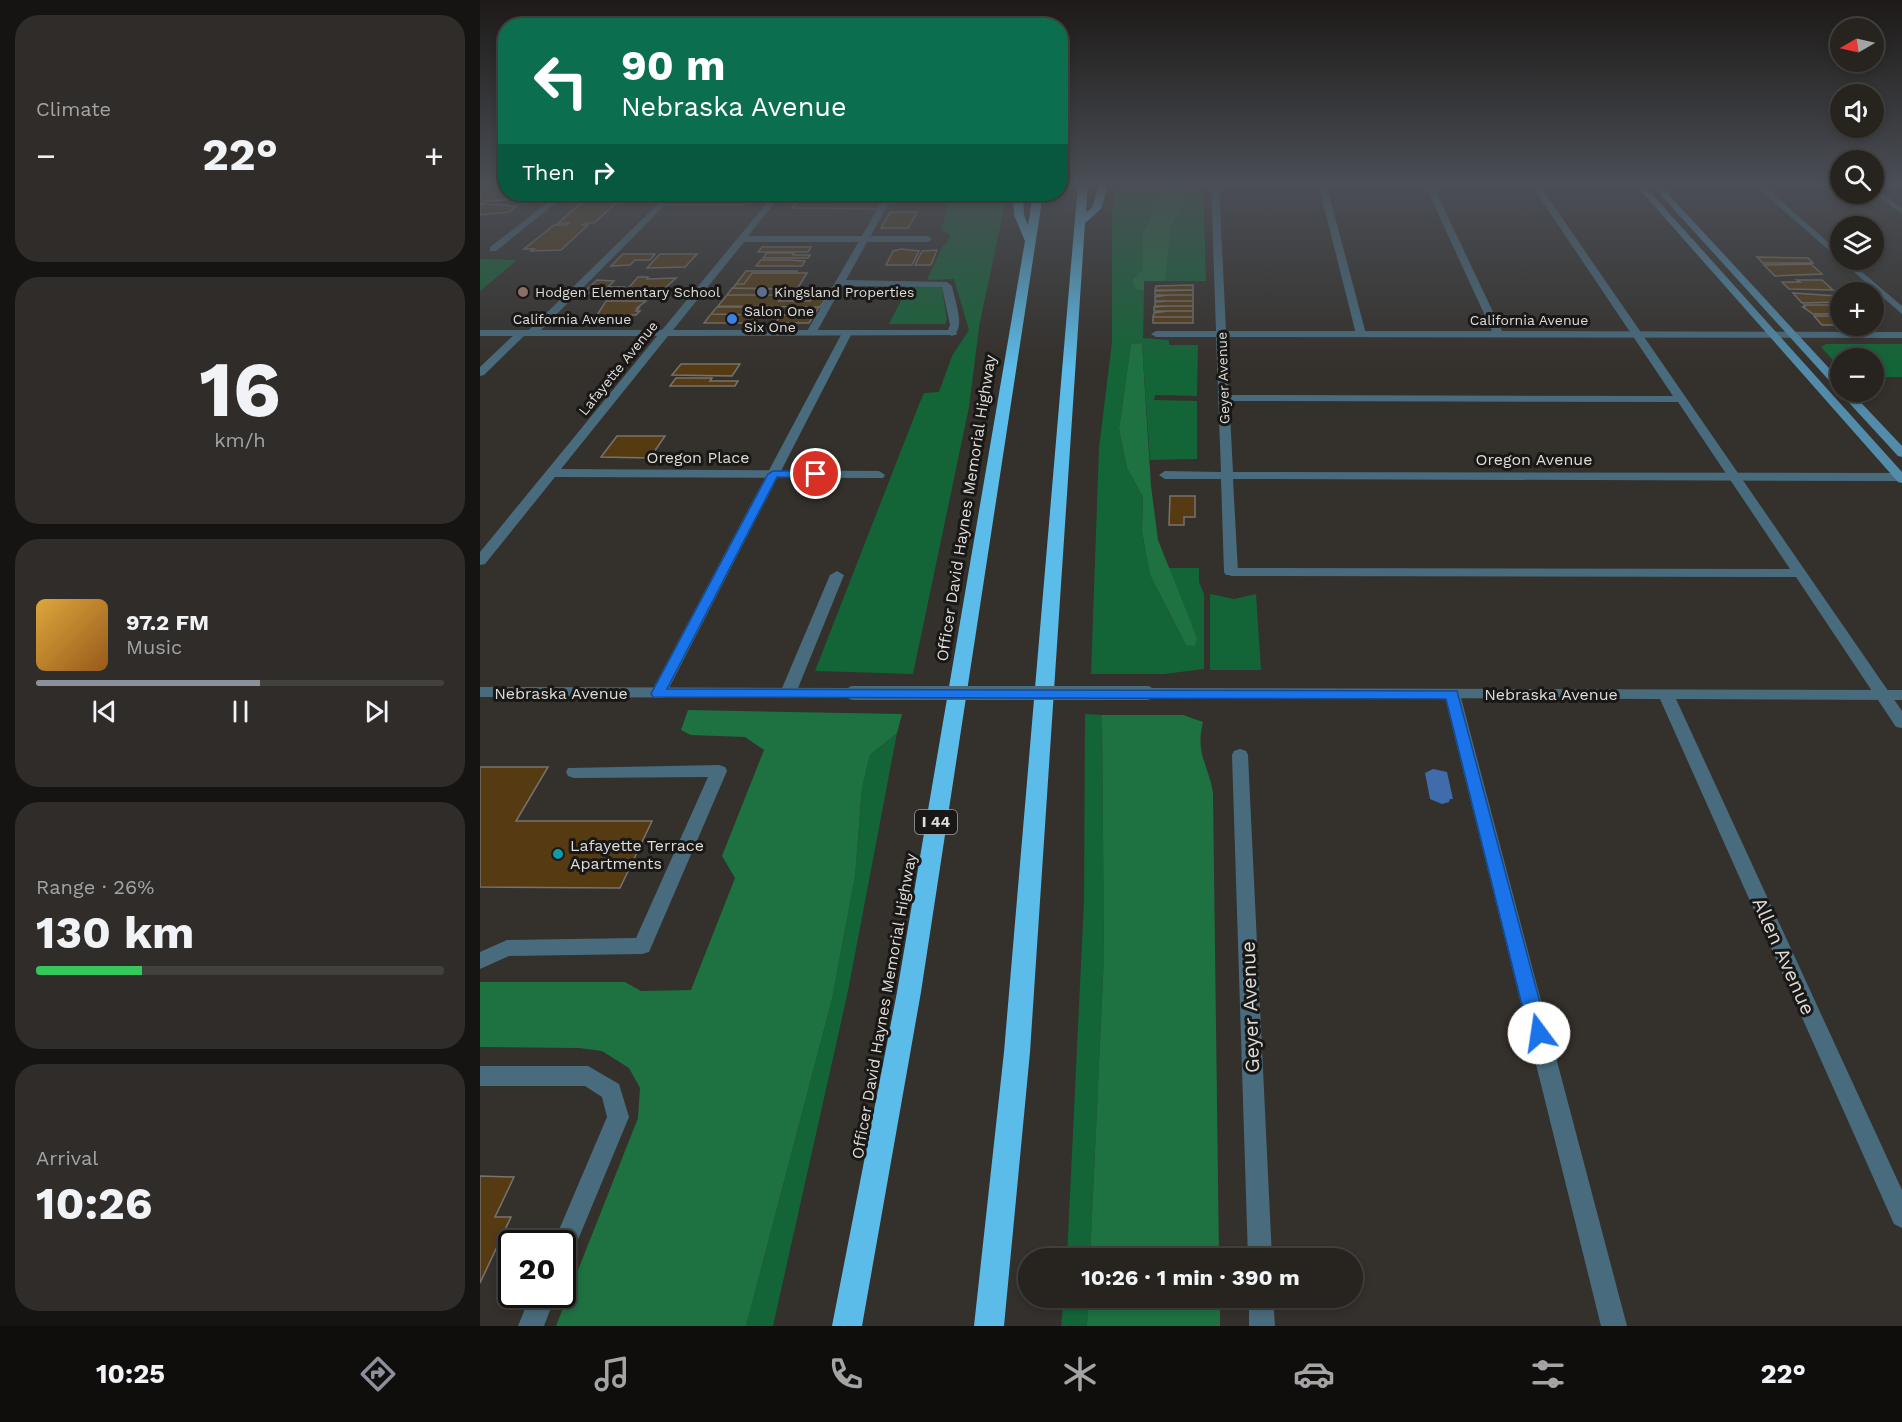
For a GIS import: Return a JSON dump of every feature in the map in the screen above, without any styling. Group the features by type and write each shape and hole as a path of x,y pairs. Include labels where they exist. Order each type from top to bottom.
{"highway":[{"name":"Officer David Haynes Memorial Highway","path":"847,1326 909,992 1030,245"},
{"path":"988,1326 1017,1052 1079,245"}],"main road":[{"path":"1693,245 1901,477"},
{"path":"1711,245 1830,375"},
{"path":"1854,402 1902,453"}],"street":[{"path":"493,249 498,245"},
{"path":"480,373 527,333 619,245"},
{"name":"Lafayette Avenue","path":"480,561 737,245"},
{"path":"811,333 861,245"},
{"name":"Geyer Avenue","path":"1217,245 1231,572 1799,573"},
{"path":"1338,245 1361,334"},
{"path":"1457,245 1498,334"},
{"path":"1576,245 1902,723"},
{"path":"1856,270 1902,311"},
{"name":"California Avenue","path":"480,333 952,333 956,325 947,286 944,284 839,283"},
{"path":"658,694 847,333"},
{"name":"California Avenue","path":"1156,334 1902,335"},
{"path":"1224,398 1681,399"},
{"name":"Oregon Place","path":"552,473 879,475"},
{"name":"Oregon Avenue","path":"1165,475 1901,477"},
{"path":"788,693 837,575"},
{"name":"Nebraska Avenue","path":"480,692 1902,695"},
{"path":"1452,694 1614,1326"},
{"name":"Allen Avenue","path":"1666,695 1902,1216"},
{"name":"Geyer Avenue","path":"1240,755 1260,1248"},
{"path":"480,961 507,948 642,946 719,771 574,772"},
{"path":"480,1076 588,1076 611,1091 618,1117 571,1230"},
{"path":"531,1326 538,1308"},
{"path":"1261,1308 1262,1326"}],"green space":[{"path":"945,245 996,245 979,327 969,407 913,674 815,671 924,393 939,392 952,356 969,330 954,279 927,280"},
{"path":"1112,245 1143,245 1143,270 1136,289 1144,291 1143,338 1169,340 1169,345 1198,345 1197,396 1155,395 1154,400 1197,401 1197,459 1150,460 1142,343 1131,344 1119,429 1127,468 1143,497 1142,531 1150,575 1186,645 1197,638 1167,568 1199,568 1199,582 1204,594 1204,669 1164,674 1091,674 1099,448 1112,342"},
{"path":"1143,245 1169,245 1165,281 1144,281 1144,291 1136,289 1132,280 1143,270"},
{"path":"1169,245 1205,245 1206,281 1165,281"},
{"path":"480,259 517,260 480,291"},
{"path":"909,285 942,288 947,320 945,324 889,324"},
{"path":"1142,343 1151,486 1158,540 1197,638 1195,646 1186,645 1150,575 1142,531 1143,497 1127,468 1119,429 1131,344"},
{"path":"1826,344 1902,344 1902,377 1884,377 1884,348 1830,348 1830,357 1821,347"},
{"path":"1210,594 1234,599 1256,594 1261,670 1210,670"},
{"path":"688,710 902,714 897,733 870,755 862,788 855,876 832,999 746,1326 556,1326 563,1308 576,1308 576,1275 638,1118 640,1088 629,1068 602,1051 579,1048 480,1047 480,982 625,982 641,991 691,990 735,878 722,856 764,750 745,737 691,735 681,730"},
{"path":"1085,714 1102,715 1104,956 1090,1248 1067,1248 1084,901"},
{"path":"1102,715 1183,715 1203,722 1201,751 1213,793 1219,1248 1090,1248 1104,956"},
{"path":"897,733 848,991 773,1326 746,1326 832,999 855,876 862,788 870,755"},
{"path":"1063,1308 1088,1308 1087,1326 1061,1326"},
{"path":"1088,1308 1220,1308 1220,1326 1087,1326"}],"water":[{"path":"1433,769 1447,772 1453,799 1449,802 1442,804 1430,799 1425,773"}],"building":[{"path":"529,245 567,245 561,250 531,251 534,249 524,249"},
{"path":"762,247 811,247 808,252 758,252"},
{"path":"901,249 919,251 912,265 886,265 893,251"},
{"path":"937,250 931,265 915,265 922,251"},
{"path":"767,253 810,255 808,258 763,258"},
{"path":"623,254 655,254 650,260 635,260 630,265 611,266"},
{"path":"660,254 697,254 685,267 647,268"},
{"path":"1757,257 1808,258 1813,263 1763,263"},
{"path":"761,260 805,261 802,266 756,266"},
{"path":"1811,264 1822,274 1775,276 1764,265"},
{"path":"746,271 797,271 796,273 752,273 744,284 736,284"},
{"path":"752,273 807,273 797,289 733,288 736,284 744,284"},
{"path":"638,277 676,278 663,292 625,292"},
{"path":"597,280 614,281 608,287 624,287 617,293 583,293"},
{"path":"1797,280 1822,280 1830,290 1789,289 1782,282 1800,282"},
{"path":"1193,285 1193,290 1155,290 1156,286"},
{"name":"Kingsland Properties","path":"732,288 797,289 793,295 727,295"},
{"path":"1193,290 1193,295 1155,295 1155,291"},
{"path":"1793,293 1830,295 1830,302 1802,303"},
{"path":"727,295 783,295 779,301 810,301 814,295 828,296 820,307 718,306"},
{"path":"1193,295 1193,301 1155,301 1155,297"},
{"path":"606,301 646,301 637,308 639,308 636,311 640,311 636,315 597,315"},
{"path":"1193,301 1193,306 1155,306 1155,302"},
{"path":"1804,305 1830,305 1830,314 1813,314 1803,307"},
{"path":"1193,306 1193,311 1154,311 1154,307"},
{"path":"717,307 767,307 762,315 711,314"},
{"path":"791,307 819,307 814,315 786,315"},
{"path":"1193,311 1193,317 1153,317 1154,313"},
{"name":"Salon One Six One","path":"711,314 759,315 753,323 704,323"},
{"path":"781,315 814,315 809,323 775,323"},
{"path":"1814,316 1830,316 1830,325 1822,325"},
{"path":"1153,317 1193,317 1193,323 1153,323"},
{"path":"681,364 740,364 732,376 672,375"},
{"path":"676,378 738,381 735,386 670,386"},
{"path":"617,436 665,436 650,458 601,457"},
{"path":"1170,496 1195,496 1195,517 1184,517 1184,525 1169,525"},
{"name":"Lafayette Terrace Apartments","path":"480,767 548,767 516,821 652,821 620,888 480,887"},
{"path":"480,1176 514,1177 495,1217 511,1217 505,1230 498,1230 498,1245 480,1283"}],"place":[{"name":"Hodgen Elementary School","path":"523,292"},
{"name":"Kingsland Properties","path":"762,292"},
{"name":"Salon One Six One","path":"732,319"},
{"name":"Lafayette Terrace Apartments","path":"558,854"}],"route":[{"path":"816,474 773,474 658,694 1452,694 1539,1033"}]}
